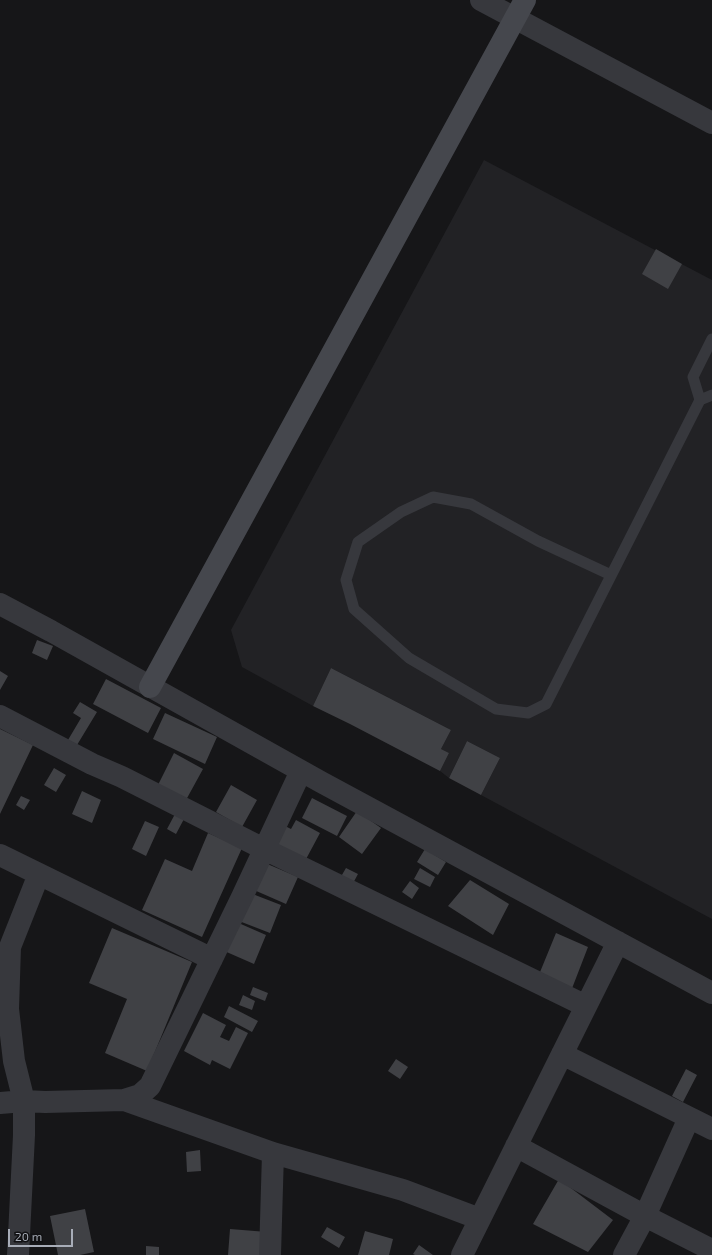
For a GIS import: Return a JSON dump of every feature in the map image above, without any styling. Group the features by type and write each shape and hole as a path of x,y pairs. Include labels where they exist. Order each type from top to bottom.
{"street":[{"path":"481,0 520,9 712,123"},
{"path":"150,687 520,9"},
{"path":"0,604 301,771 712,992"},
{"path":"0,716 92,764 122,777 264,849 586,1006"},
{"path":"0,1104 24,1101 45,1102 124,1100 140,1095 150,1086 301,771"},
{"path":"0,855 212,959"},
{"path":"18,1255 24,1135 24,1101 14,1061 4,1007 10,947 39,874"},
{"path":"464,1255 480,1219 618,942"},
{"path":"562,1054 712,1129"},
{"path":"124,1100 273,1153 403,1190 480,1219"},
{"path":"624,1255 645,1216 689,1118"},
{"path":"516,1146 645,1216 712,1250"},
{"path":"270,1255 273,1153"}],"lane":[{"path":"700,400 693,376 712,339"},
{"path":"611,575 538,541 471,504 433,497 401,512 358,542 346,580 354,609 409,658 496,709 528,713 546,704 700,400 712,395"}],"shaded area":[{"path":"484,160 712,280 712,919 481,795 500,758 467,741 449,778 440,771 449,753 441,749 451,730 331,668 313,706 242,667 231,630"}],"building":[{"path":"656,249 682,264 668,289 642,274"},
{"path":"37,640 53,646 47,660 32,653"},
{"path":"331,668 451,730 441,749 449,753 440,771 313,706"},
{"path":"0,671 8,676 0,690"},
{"path":"106,679 161,708 148,733 93,704"},
{"path":"80,702 97,712 77,745 68,740 81,718 73,713"},
{"path":"165,713 217,737 205,764 153,739"},
{"path":"0,729 33,745 0,814"},
{"path":"467,741 500,758 481,795 449,778"},
{"path":"174,753 203,769 186,800 158,785"},
{"path":"54,768 66,775 56,792 44,785"},
{"path":"231,785 257,800 242,827 216,812"},
{"path":"82,791 101,800 92,823 72,814"},
{"path":"21,796 30,800 24,810 16,805"},
{"path":"312,798 347,816 337,836 302,818"},
{"path":"357,811 381,828 362,854 339,837"},
{"path":"175,814 184,819 176,834 167,829"},
{"path":"296,820 320,833 305,861 275,844 285,826 291,829"},
{"path":"145,821 159,827 146,856 132,849"},
{"path":"208,833 242,848 202,937 142,910 165,859 192,871"},
{"path":"425,849 446,862 438,875 417,862"},
{"path":"265,863 298,877 286,904 254,890"},
{"path":"346,868 358,874 351,887 339,880"},
{"path":"420,868 435,877 430,887 414,879"},
{"path":"470,880 509,904 493,935 448,906"},
{"path":"410,881 419,888 412,899 402,892"},
{"path":"250,893 281,905 270,933 239,921"},
{"path":"234,921 266,935 254,964 222,950"},
{"path":"112,928 192,962 147,1071 105,1053 127,999 89,983"},
{"path":"556,933 588,947 571,991 538,977"},
{"path":"253,987 268,993 265,1001 250,995"},
{"path":"243,995 255,1001 252,1010 239,1005"},
{"path":"229,1006 258,1021 252,1032 224,1017"},
{"path":"203,1013 226,1025 220,1037 229,1041 236,1027 248,1033 230,1069 212,1060 210,1065 184,1051"},
{"path":"396,1059 408,1067 400,1079 388,1071"},
{"path":"686,1069 697,1075 683,1102 672,1096"},
{"path":"200,1150 201,1171 187,1172 186,1152"},
{"path":"559,1179 613,1220 588,1252 533,1224"},
{"path":"85,1209 94,1252 80,1255 58,1255 50,1216"},
{"path":"327,1227 345,1237 339,1248 321,1237"},
{"path":"230,1229 267,1232 265,1255 228,1255"},
{"path":"365,1231 393,1239 389,1255 358,1255"},
{"path":"419,1245 433,1255 413,1254"},
{"path":"146,1246 159,1247 159,1255 146,1255"}]}
